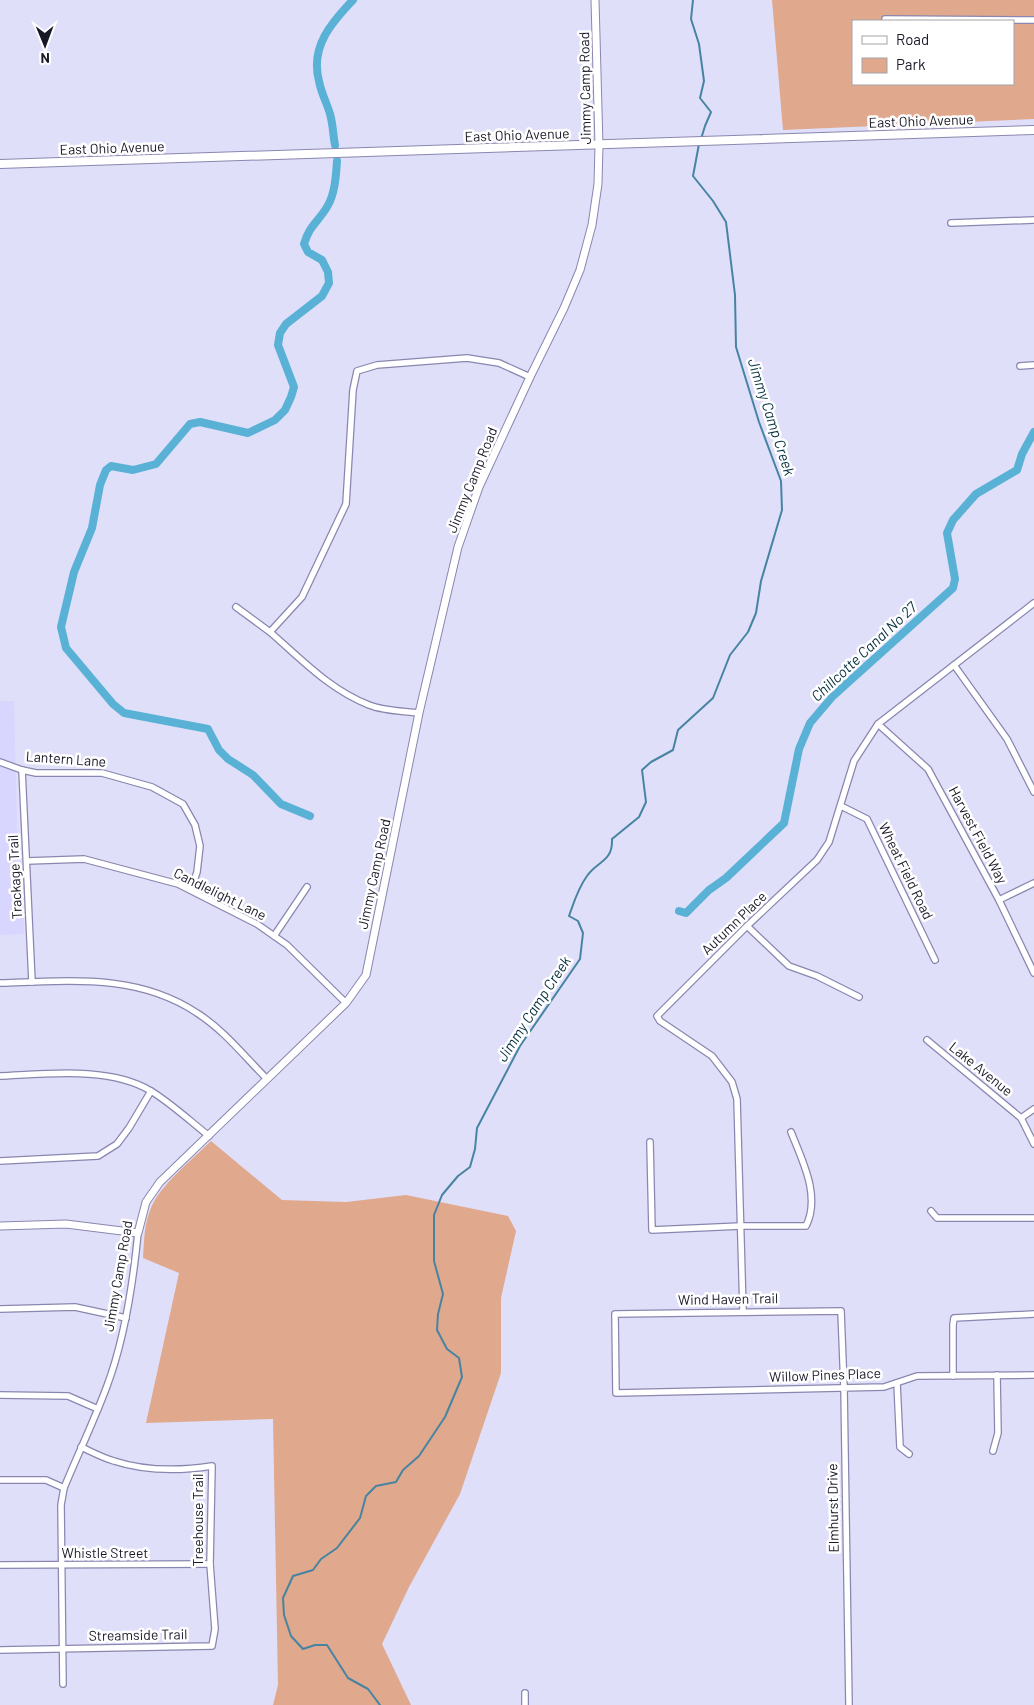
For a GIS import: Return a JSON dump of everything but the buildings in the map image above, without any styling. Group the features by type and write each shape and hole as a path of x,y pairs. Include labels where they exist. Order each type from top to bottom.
{"main road":[{"name":"East Ohio Avenue","path":"0,164 1034,130"}],"street":[{"name":"Jimmy Camp Road","path":"64,1684 61,1505 64,1488 108,1384 126,1318 138,1233 146,1202 160,1182 346,1003 366,975 419,713 458,547 479,487 564,308 580,270 592,226 598,184 599,145 595,0"},
{"path":"885,19 1034,20"},
{"path":"951,222 1034,220"},
{"path":"270,632 302,597 346,504 353,390 357,371 377,365 467,358 498,363 530,377"},
{"path":"1020,366 1034,366"},
{"name":"Autumn Place","path":"743,1311 737,1099 732,1082 712,1056 660,1021 657,1016 747,926 817,860 829,842 854,762 878,724 1034,603"},
{"path":"236,607 270,632 326,682 369,705 384,709 419,713"},
{"path":"954,665 1007,739 1034,792"},
{"name":"Harvest Field Way","path":"878,724 928,769 998,900 1034,973"},
{"name":"Lantern Lane","path":"0,762 22,770 36,772 102,773 152,787 184,804 195,825 200,846 197,872 191,890"},
{"name":"Trackage Trail","path":"22,770 32,982"},
{"name":"Wheat Field Road","path":"841,806 867,819 935,960"},
{"name":"Candlelight Lane","path":"27,860 84,859 178,884 257,924 274,936 286,945 346,1003"},
{"path":"998,900 1034,883"},
{"path":"274,936 307,887"},
{"path":"747,926 789,966 817,976 859,997"},
{"path":"0,983 111,982 157,993 197,1013 230,1040 267,1079"},
{"name":"Lake Avenue","path":"927,1040 1021,1118 1034,1144"},
{"path":"0,1076 80,1073 106,1076 138,1085 150,1091 209,1136"},
{"path":"0,1161 98,1156 117,1144 129,1128 150,1091"},
{"path":"1021,1118 1034,1108"},
{"path":"650,1142 652,1230 741,1226 806,1226 811,1216 810,1183 791,1132"},
{"path":"931,1211 937,1218 1034,1218"},
{"path":"0,1226 66,1224 138,1233"},
{"path":"0,1309 76,1307 126,1318"},
{"name":"Wind Haven Trail","path":"616,1393 615,1314 841,1311"},
{"name":"Elmhurst Drive","path":"841,1311 849,1705"},
{"path":"953,1376 954,1318 1034,1314"},
{"path":"993,1450 998,1433 997,1375"},
{"name":"Willow Pines Place","path":"616,1393 884,1387 917,1376 1034,1375"},
{"path":"897,1382 900,1447 909,1454"},
{"path":"0,1395 68,1396 98,1409"},
{"name":"Treehouse Trail","path":"81,1447 114,1461 154,1469 196,1469 212,1466 210,1564 215,1629 212,1646"},
{"path":"0,1480 46,1480 64,1488"},
{"name":"Whistle Street","path":"0,1565 210,1564"},
{"name":"Streamside Trail","path":"0,1650 212,1646"},
{"path":"525,1692 525,1705"}],"shaded area":[{"path":"0,701 14,701 19,897 24,907 24,934 0,935"}],"green space":[{"path":"772,0 1034,0 1034,119 783,130"},
{"path":"211,1141 282,1200 346,1202 406,1195 508,1216 516,1231 501,1298 501,1373 460,1494 409,1587 382,1644 411,1705 273,1705 278,1685 273,1419 146,1423 179,1273 143,1258 147,1220 155,1199 162,1190"}],"waterway":[{"name":"Chillcotte Canal No 27","path":"335,145 331,118 319,81 317,57 324,36 353,0"},
{"name":"Jimmy Camp Creek","path":"693,0 691,19 699,44 704,81 700,98 711,112 701,139"},
{"name":"Jimmy Camp Creek","path":"380,1705 368,1689 348,1678 327,1645 315,1645 303,1649 291,1636 284,1615 283,1598 293,1576 313,1570 321,1559 337,1548 360,1518 366,1496 376,1486 396,1482 403,1470 419,1456 445,1417 462,1377 459,1358 447,1349 437,1330 438,1314 443,1294 434,1261 434,1215 442,1195 458,1176 470,1167 475,1149 477,1128 520,1046 580,959 583,933 578,921 569,916 576,895 584,881 610,852 612,839 639,817 646,802 642,770 651,762 673,750 678,730 713,698 730,655 748,632 756,613 761,581 782,510 781,481 759,422 736,347 735,295 726,222 713,201 693,176 699,144"},
{"name":"Chillcotte Canal No 27","path":"310,816 281,804 253,775 228,759 219,750 208,729 124,713 113,704 66,648 61,627 74,572 92,528 100,485 106,470 111,466 133,470 156,464 190,424 200,422 248,433 275,420 285,410 294,387 278,345 280,333 286,324 322,296 329,283 328,272 322,260 308,252 304,244 311,228 330,202 335,185 337,161"},
{"name":"Chillcotte Canal No 27","path":"679,911 686,913 784,823 799,749 810,723 833,696 953,588 955,579 947,533 953,520 976,494 1017,470 1022,454 1034,432"}]}
